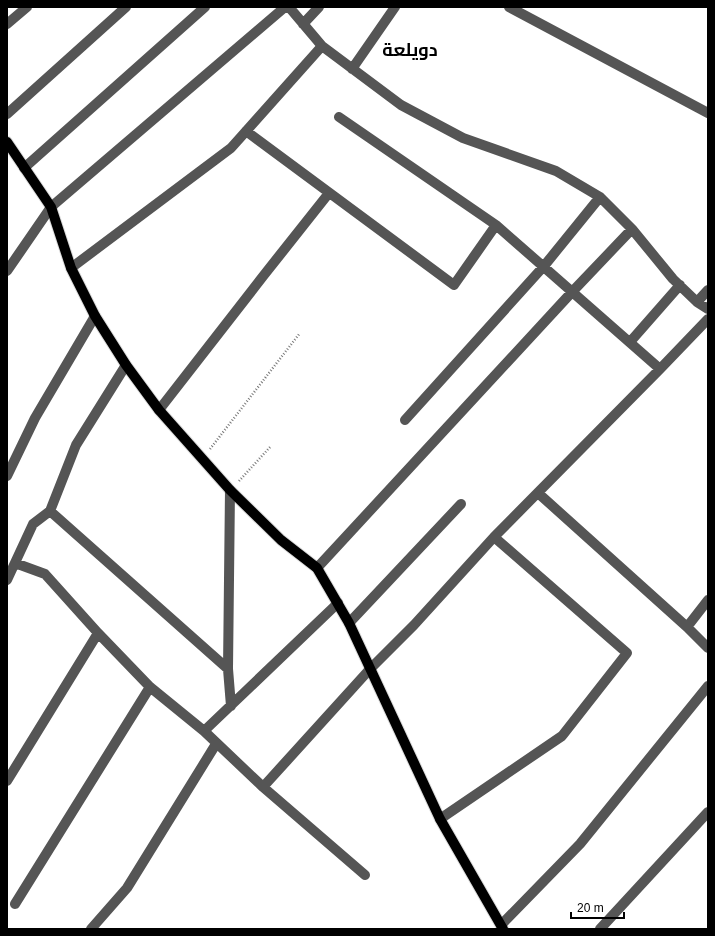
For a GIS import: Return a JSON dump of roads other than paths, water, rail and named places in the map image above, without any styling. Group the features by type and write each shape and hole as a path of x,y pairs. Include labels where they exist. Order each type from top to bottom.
{"main road":[{"path":"7,142 51,207 71,268 95,316 126,365 159,410 230,490 281,540 317,568 349,623 440,819 502,927"}],"street":[{"path":"7,24 27,7"},
{"path":"7,114 126,7"},
{"path":"24,168 205,7"},
{"path":"7,271 51,207 285,7"},
{"path":"289,7 322,46 401,105 464,138 556,171 600,197 632,229 673,279 697,302 708,309"},
{"path":"304,24 319,7"},
{"path":"352,68 395,7"},
{"path":"509,7 708,113"},
{"path":"71,268 231,148 322,46"},
{"path":"339,117 496,225 660,369"},
{"path":"246,131 454,285 496,225"},
{"path":"159,410 329,193"},
{"path":"405,420 544,266 600,197"},
{"path":"317,568 632,229"},
{"path":"630,342 680,285"},
{"path":"697,302 708,290"},
{"path":"7,476 35,418 95,316"},
{"path":"263,787 370,669 414,625 494,537 708,319"},
{"path":"7,580 33,524 50,510 76,445 126,365"},
{"path":"230,490 228,669 231,706"},
{"path":"538,493 687,627 708,648"},
{"path":"349,623 461,504"},
{"path":"50,510 228,669"},
{"path":"440,819 562,736 627,653 494,537"},
{"path":"15,563 45,574 150,687 204,731 263,787 365,875"},
{"path":"687,627 708,600"},
{"path":"204,731 338,603"},
{"path":"7,781 98,632"},
{"path":"502,927 580,844 708,686"},
{"path":"15,904 150,687"},
{"path":"91,929 127,888 216,744"},
{"path":"600,929 708,812"}],"district":[{"name":"دويلعة","path":"410,50"}]}
